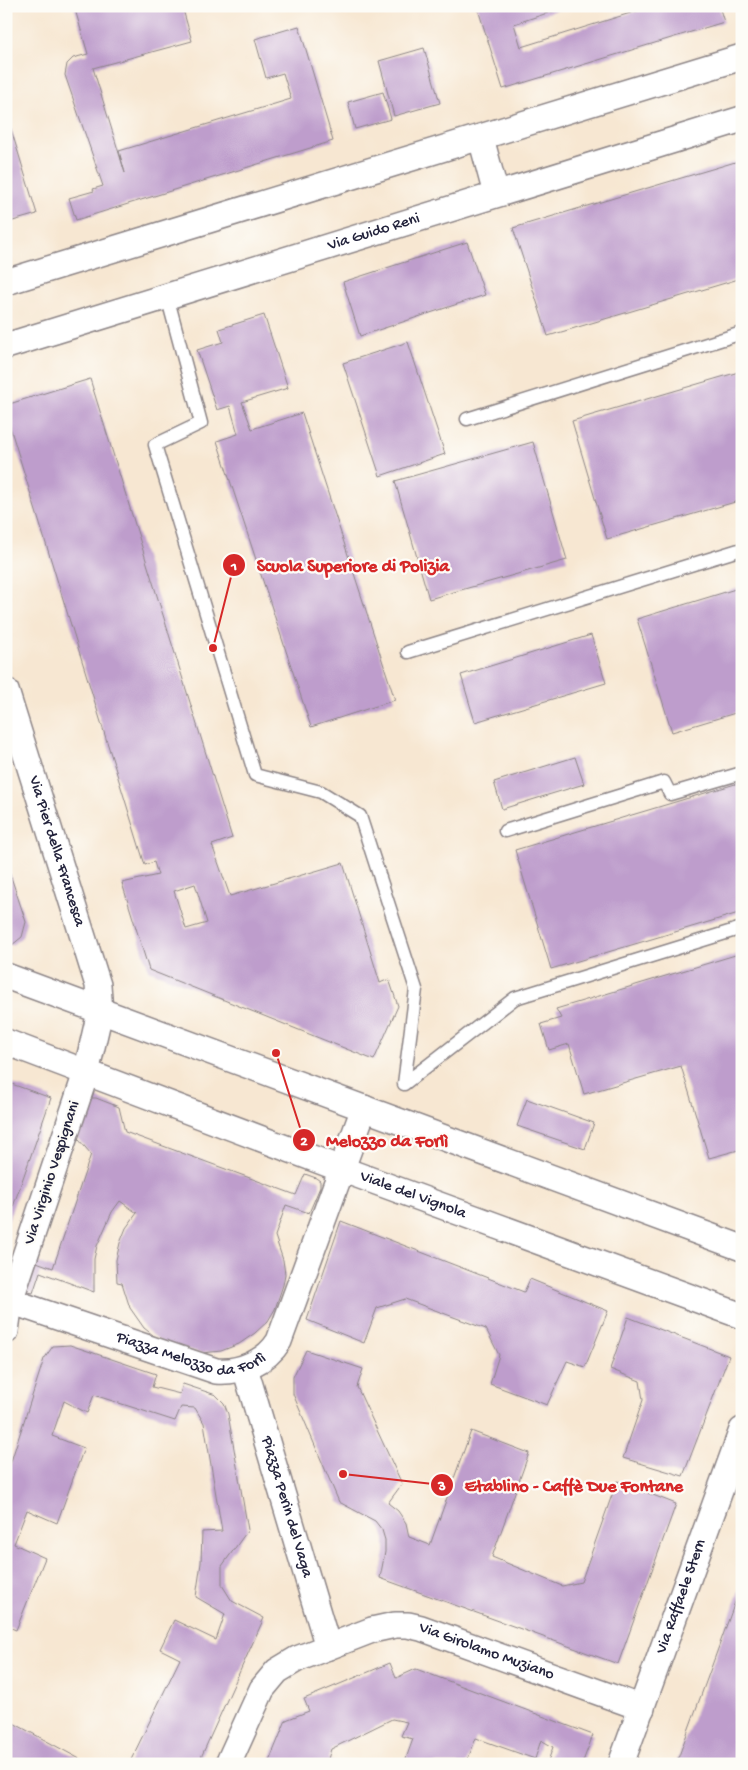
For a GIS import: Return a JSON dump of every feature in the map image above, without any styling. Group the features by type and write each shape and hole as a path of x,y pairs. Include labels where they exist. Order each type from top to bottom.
{"street":[{"path":"6,282 742,57"},
{"name":"Via Guido Reni","path":"6,346 742,119"},
{"path":"481,138 496,194"},
{"name":"Via Pier della Francesca","path":"6,691 98,985 100,1012"},
{"path":"6,976 742,1248"},
{"path":"86,1073 100,1012"},
{"name":"Viale del Vignola","path":"6,1042 341,1169 742,1316"},
{"name":"Via Virginio Vespignani","path":"6,1331 10,1301 86,1073"},
{"name":"Piazza Melozzo da Forlì","path":"10,1301 216,1371 245,1368 254,1364 270,1352 279,1341 364,1108"},
{"name":"Piazza Perin del Vaga","path":"245,1368 328,1646"},
{"name":"Via Raffaele Stern","path":"621,1764 742,1430"},
{"name":"Via Girolamo Muziano","path":"228,1764 262,1689 277,1671 289,1663 328,1646 387,1626 408,1625 421,1628 642,1708"}],"lane":[{"path":"167,296 201,423 155,445 255,775 321,792 360,816 416,989 404,1084 515,998 742,928"},
{"path":"467,419 742,333"},
{"path":"408,652 742,549"},
{"path":"505,831 664,782 670,794 742,773"}],"building":[{"path":"74,6 182,6 192,41 93,68 125,173 119,151 291,99 283,73 266,78 255,39 299,26 333,141 76,220 69,198 94,191 93,189 103,186 65,75 67,64 73,58 88,54"},
{"path":"477,6 569,6 514,24 521,47 653,6 719,6 724,22 503,89"},
{"path":"424,48 440,103 394,116 379,61"},
{"path":"383,92 391,119 355,129 348,102"},
{"path":"6,113 37,214 6,223"},
{"path":"742,160 742,278 548,336 513,228"},
{"path":"467,242 485,295 360,336 343,282"},
{"path":"264,315 288,388 242,402 252,429 302,413 395,700 311,727 217,441 238,434 230,406 217,410 197,350 223,342 219,329"},
{"path":"408,342 445,454 380,476 343,363"},
{"path":"742,371 742,500 607,539 572,421"},
{"path":"90,379 232,838 212,845 230,896 343,863 380,983 389,979 398,1006 374,1060 149,970 122,883 158,875 154,862 145,865 6,414 6,405","holes":["195,884 207,923 186,929 174,891"]},
{"path":"533,442 567,560 429,599 395,481"},
{"path":"742,587 742,711 672,732 637,619"},
{"path":"591,635 606,683 475,722 461,675"},
{"path":"575,757 584,784 502,809 494,782"},
{"path":"742,782 742,912 551,969 515,850"},
{"path":"6,862 26,922 22,937 12,945 6,945"},
{"path":"742,953 742,1149 709,1158 681,1066 584,1094 569,1044 549,1050 541,1024 561,1018 556,1009"},
{"path":"6,1082 51,1098 7,1224 6,1224"},
{"path":"92,1098 119,1107 125,1132 296,1195 305,1174 320,1181 320,1187 309,1213 286,1205 275,1236 283,1260 285,1274 275,1309 268,1321 239,1344 221,1351 202,1353 163,1343 144,1328 130,1308 122,1283 117,1282 116,1260 120,1243 126,1228 137,1213 120,1201 112,1212 97,1246 94,1259 94,1292 40,1272 33,1293 28,1292 25,1288 31,1260 53,1268 91,1154 74,1134 87,1099"},
{"path":"527,1099 594,1123 585,1149 517,1126"},
{"path":"341,1221 524,1292 530,1279 608,1311 585,1367 567,1361 547,1405 490,1384 499,1355 486,1329 405,1299 377,1308 364,1343 307,1320"},
{"path":"628,1317 729,1356 683,1476 623,1458 643,1400 640,1381 610,1369"},
{"path":"70,1345 156,1374 152,1387 180,1394 183,1384 216,1395 224,1403 228,1414 248,1530 222,1566 222,1585 232,1601 264,1618 198,1764 129,1764 180,1659 160,1649 174,1620 216,1640 225,1614 196,1597 201,1563 202,1532 222,1531 204,1423 195,1408 181,1407 175,1421 94,1395 87,1413 64,1401 52,1436 84,1448 57,1523 27,1510 14,1544 45,1558 16,1630 6,1626 6,1477 44,1359 53,1346"},
{"path":"306,1350 363,1369 357,1387 402,1484 388,1503 398,1511 406,1523 409,1537 430,1545 471,1431 529,1453 492,1557 562,1586 581,1582 617,1481 676,1504 618,1664 380,1578 385,1552 385,1540 382,1530 375,1521 339,1502 293,1394 293,1377"},
{"path":"742,1583 742,1731 737,1743 742,1745 742,1764 676,1764"},
{"path":"390,1663 396,1678 416,1669 593,1735 582,1764 547,1764 553,1747 541,1740 535,1759 476,1738 466,1764 404,1764 413,1739 401,1736 407,1722 392,1719 331,1749 328,1759 336,1764 268,1764 286,1720 309,1711 304,1699"},
{"path":"6,1719 89,1764 6,1764"}],"place":[{"name":"Scuola Superiore di Polizia","path":"213,648"},
{"name":"Melozzo da Forlì","path":"276,1053"},
{"name":"Etablino - Caffè Due Fontane","path":"343,1474"}]}
